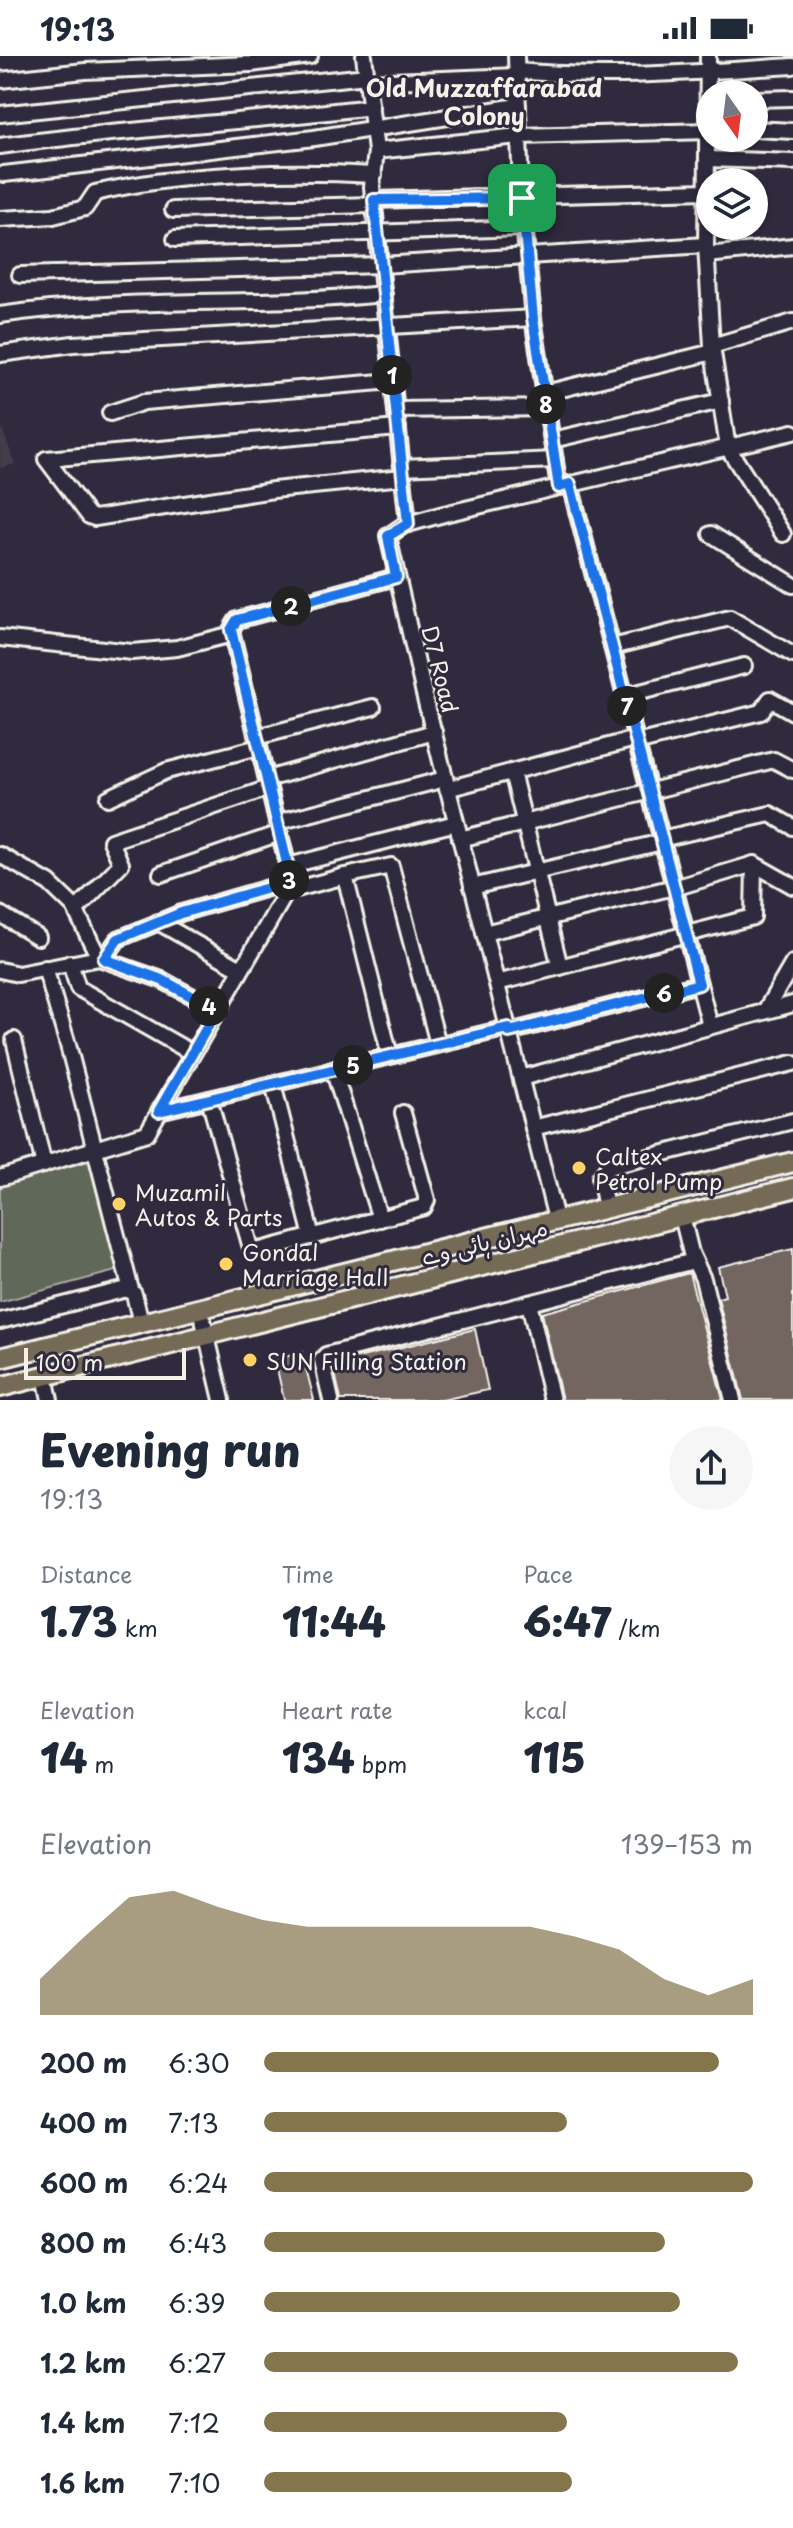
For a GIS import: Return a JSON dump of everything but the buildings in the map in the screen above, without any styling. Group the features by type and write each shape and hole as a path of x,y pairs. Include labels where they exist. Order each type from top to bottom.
{"main road":[{"name":"مہران ہائی وے","path":"0,1358 793,1162"},
{"name":"مہران ہائی وے","path":"0,1387 793,1188"},
{"path":"289,1286 296,1314"}],"street":[{"path":"0,80 85,71 251,64 310,56"},
{"path":"364,56 376,151 374,202 377,235 408,524 793,432"},
{"path":"707,80 708,56"},
{"path":"0,114 516,68 592,78 707,74 793,66"},
{"path":"516,68 522,198 533,318 555,460 612,647 710,1026"},
{"path":"768,99 793,98"},
{"path":"4,174 314,138 518,106"},
{"path":"0,146 127,129 251,122 371,107"},
{"path":"768,130 793,131"},
{"path":"376,151 519,136 696,131"},
{"path":"707,168 708,152"},
{"path":"707,159 793,162"},
{"path":"0,219 53,216 85,208 95,193 134,184 317,172 374,175"},
{"path":"173,210 696,191"},
{"path":"175,239 525,228"},
{"path":"706,240 712,349 728,448 783,534"},
{"path":"20,275 381,265 793,246"},
{"path":"0,315 98,307 313,301 384,294"},
{"path":"0,354 73,344 533,318"},
{"path":"396,410 546,401 793,322"},
{"path":"110,413 144,402 393,381"},
{"path":"552,440 721,401"},
{"path":"398,428 46,459 89,516 95,518 402,472 555,460"},
{"name":"D7 Road","path":"408,524 388,536 396,577 556,1219"},
{"path":"711,534 793,585"},
{"path":"2,1176 147,1133 241,969 287,880 279,828 232,634 237,620 396,577"},
{"path":"612,647 730,618 793,655"},
{"path":"0,638 132,652 177,648 232,634"},
{"path":"624,696 744,666"},
{"path":"161,874 279,828 446,784 512,772 761,712 770,699 793,712"},
{"path":"108,798 166,771 373,707"},
{"path":"76,910 121,864 111,841 268,783 434,732"},
{"path":"460,839 774,760 793,770"},
{"path":"512,772 560,967"},
{"path":"472,887 770,814 793,827"},
{"path":"101,958 118,939 158,922 456,823"},
{"path":"0,855 49,883 76,910 101,958"},
{"path":"497,983 755,916 754,864"},
{"path":"484,933 674,888 754,864 793,886"},
{"path":"287,880 345,876 391,866 438,1044"},
{"path":"345,876 390,1056"},
{"path":"0,914 38,937"},
{"path":"158,922 241,969"},
{"path":"0,971 18,974 101,958 162,980 217,1010"},
{"path":"70,963 78,988 192,1053"},
{"path":"765,1011 793,963"},
{"path":"45,968 141,1323"},
{"path":"159,1111 699,984"},
{"path":"521,1078 793,1004"},
{"path":"14,1040 44,1165"},
{"path":"533,1128 793,1063"},
{"path":"333,1069 380,1219"},
{"path":"273,1084 312,1237"},
{"path":"209,1099 251,1248 257,1251 426,1204 403,1113"},
{"path":"606,1207 600,1178 608,1167 793,1121"},
{"path":"682,1216 694,1261 703,1279 733,1400"},
{"path":"331,1400 322,1360 326,1355 694,1261"},
{"path":"0,1321 131,1290"},
{"path":"529,1303 552,1400"},
{"path":"200,1307 222,1400"},
{"path":"45,1376 50,1400"}],"shaded area":[{"path":"0,423 15,464 0,468"}],"green space":[{"path":"94,1160 123,1269 0,1302 0,1184"}],"place":[{"name":"Caltex Petrol Pump","path":"579,1168"},
{"name":"Muzamil Autos & Parts","path":"119,1204"},
{"name":"Gondal Marriage Hall","path":"226,1264"},
{"name":"SUN Filling Station","path":"250,1360"}],"district":[{"name":"Old Muzzaffarabad Colony","path":"484,101"}],"route":[{"path":"522,198 533,318 559,487 570,484 699,984 509,1032 508,1028 159,1111 217,1010 162,980 104,959 118,939 181,913 289,882 290,876 231,630 237,620 396,577 388,536 408,524 374,200 522,198"}]}
